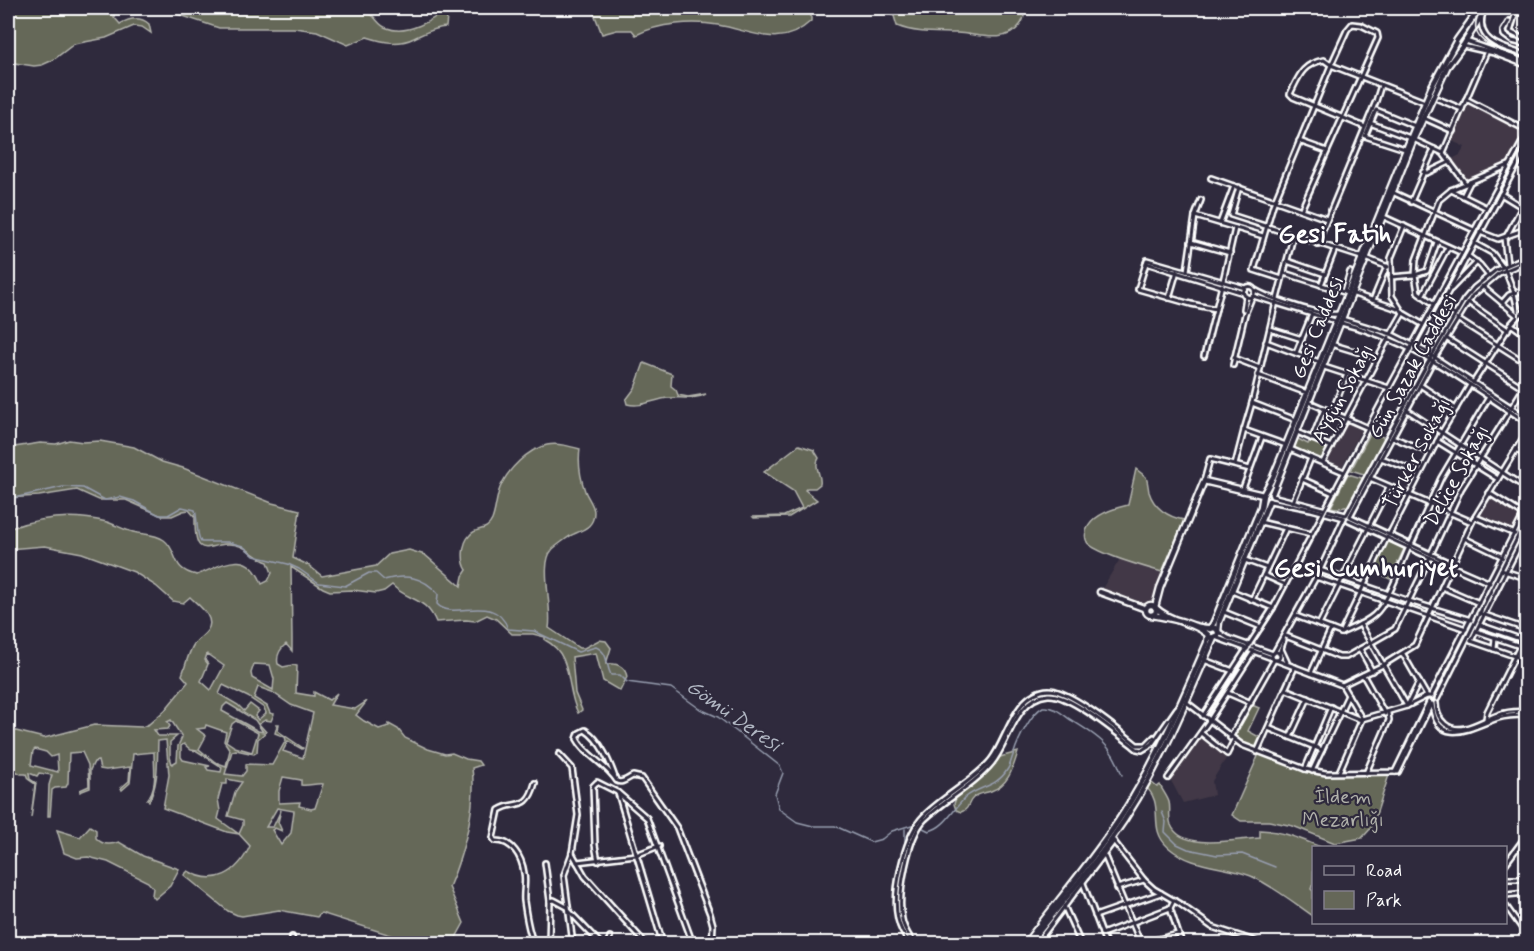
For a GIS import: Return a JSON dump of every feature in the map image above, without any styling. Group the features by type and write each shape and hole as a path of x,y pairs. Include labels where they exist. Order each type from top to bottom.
{"main road":[{"name":"Gesi Caddesi","path":"1211,634 1264,495 1296,431 1320,364 1331,344 1347,293 1382,216 1412,139 1479,8"},
{"name":"Gesi Caddesi","path":"1364,257 1405,149 1412,139 1415,126 1437,77 1486,8"},
{"name":"Gesi Caddesi","path":"1211,634 1218,631 1232,591 1271,498 1306,393 1339,319"},
{"path":"1211,634 1191,625 1147,613 1152,607 1204,481 1271,498"},
{"path":"1264,495 1271,498"},
{"path":"1100,592 1152,607 1211,634"},
{"path":"1185,701 1211,634 1214,628 1218,631"},
{"path":"1027,944 1063,905 1112,838 1185,701 1204,660 1211,634"},
{"path":"1027,944 1112,838"}],"street":[{"path":"1521,8 1515,15 1510,32 1526,39 1522,53"},
{"path":"1483,14 1481,26 1486,38 1495,44 1527,55"},
{"path":"1509,21 1503,31 1504,35 1524,45"},
{"path":"1282,279 1254,270 1263,236 1275,200 1331,64 1347,30 1352,24 1361,25 1377,33 1378,38 1302,208"},
{"path":"1462,42 1527,63"},
{"path":"1462,42 1527,63"},
{"path":"1443,153 1487,51"},
{"path":"1365,127 1290,94 1301,71 1316,61 1324,60 1425,102"},
{"path":"1317,244 1381,85"},
{"path":"1438,99 1462,109"},
{"path":"1466,99 1527,130"},
{"path":"1405,149 1365,136 1370,123 1376,110 1415,126"},
{"path":"1423,118 1453,131"},
{"path":"1370,123 1443,153 1468,183"},
{"path":"1203,716 1273,608 1411,346 1527,135"},
{"path":"1299,141 1327,151"},
{"path":"1411,202 1434,148"},
{"path":"1418,348 1501,194 1524,158 1527,148"},
{"path":"1423,172 1427,173 1450,162"},
{"path":"1434,304 1417,290 1415,275 1416,260 1441,198 1451,190 1510,164"},
{"path":"1211,178 1302,208 1327,219"},
{"path":"1462,196 1468,183"},
{"path":"1220,223 1234,186"},
{"path":"1239,188 1231,215 1293,237 1364,257 1388,267"},
{"path":"1451,190 1487,208"},
{"path":"1392,192 1474,230"},
{"path":"1501,194 1524,207"},
{"path":"1187,271 1195,216 1201,200"},
{"path":"1508,264 1505,237 1527,202"},
{"path":"1195,216 1263,236"},
{"path":"1382,216 1462,253"},
{"path":"1373,301 1404,226"},
{"path":"1204,356 1236,228"},
{"path":"1480,232 1494,239 1527,229"},
{"path":"1235,465 1293,237"},
{"path":"1191,242 1230,253"},
{"path":"1390,277 1415,275 1427,271 1437,242"},
{"path":"1474,243 1492,253 1503,268 1514,293 1518,315"},
{"path":"1422,296 1448,247"},
{"path":"1321,285 1335,249"},
{"path":"1467,256 1477,262 1488,275"},
{"path":"1216,309 1138,290 1147,260 1187,271 1252,297 1321,313 1390,336 1433,357 1511,410 1527,424"},
{"name":"Gün Sazak Caddesi","path":"1437,349 1446,338 1456,317 1482,286 1508,264 1527,260"},
{"name":"Gün Sazak Caddesi","path":"1348,517 1437,349 1470,292 1488,275 1527,260"},
{"path":"1287,261 1325,274"},
{"path":"1449,291 1477,262"},
{"path":"1146,263 1222,284 1245,288 1251,286 1277,301 1312,314 1339,319"},
{"path":"1388,267 1392,296 1402,311"},
{"path":"1169,298 1177,272"},
{"path":"1347,293 1350,272"},
{"path":"1284,273 1402,311 1423,324"},
{"path":"1482,286 1518,315"},
{"path":"1243,320 1245,288"},
{"path":"1502,303 1509,295 1527,289"},
{"path":"1233,365 1243,320 1255,290"},
{"path":"1468,302 1508,330"},
{"path":"1440,307 1527,363"},
{"name":"Aygün Sokağı","path":"1323,462 1402,311"},
{"path":"1518,315 1527,311"},
{"path":"1296,353 1312,314"},
{"name":"Türker Sokağı","path":"1341,633 1442,432 1518,315"},
{"path":"1511,324 1527,335"},
{"path":"1270,328 1302,339"},
{"path":"1446,338 1525,386"},
{"path":"1266,342 1389,388"},
{"path":"1331,344 1377,358"},
{"path":"1411,346 1422,352 1428,366 1440,362"},
{"path":"1422,352 1437,349 1440,362"},
{"path":"1234,358 1260,368"},
{"name":"Gün Sazak Caddesi","path":"1348,517 1407,410 1428,366"},
{"path":"1332,412 1347,374"},
{"path":"1258,375 1306,393"},
{"path":"1472,384 1489,397 1527,417"},
{"path":"1420,385 1456,409"},
{"name":"Delice Sokağı","path":"1286,636 1339,657 1346,657 1395,630 1450,512 1525,386"},
{"path":"1296,616 1341,633 1376,614 1385,601 1441,478 1489,397"},
{"path":"1308,402 1368,428"},
{"path":"1252,403 1296,420"},
{"path":"1312,439 1324,409"},
{"path":"1407,410 1527,488"},
{"path":"1244,430 1344,472"},
{"path":"1296,431 1330,447"},
{"path":"1342,685 1383,665 1415,645 1472,522 1527,433"},
{"path":"1242,491 1262,437"},
{"path":"1392,437 1431,453"},
{"path":"1437,441 1498,479"},
{"path":"1516,449 1527,456"},
{"path":"1293,502 1311,458"},
{"path":"1381,458 1420,473"},
{"path":"1204,481 1210,459 1250,469"},
{"path":"1370,478 1472,522"},
{"path":"1302,479 1333,492"},
{"path":"1319,625 1389,487"},
{"path":"1489,493 1524,515"},
{"path":"1271,498 1323,510"},
{"path":"1271,498 1348,517 1490,583"},
{"path":"1396,772 1527,510"},
{"path":"1200,733 1227,754 1232,739 1320,570 1337,531 1348,517"},
{"path":"1475,517 1515,534"},
{"path":"1469,640 1479,613 1527,520"},
{"path":"1260,522 1311,534"},
{"path":"1252,600 1286,528"},
{"path":"1396,772 1432,700 1476,631 1527,532"},
{"path":"1464,538 1503,556"},
{"path":"1245,560 1267,568"},
{"path":"1320,570 1471,620"},
{"path":"1501,570 1527,578"},
{"path":"1264,575 1285,584"},
{"path":"1316,577 1466,629"},
{"path":"1442,587 1479,603"},
{"path":"1232,591 1273,608"},
{"path":"1224,612 1262,627"},
{"path":"1479,613 1527,629"},
{"path":"1360,624 1407,706"},
{"path":"1479,625 1525,640"},
{"path":"1311,673 1331,629"},
{"path":"1218,631 1228,638 1342,685 1362,720"},
{"path":"1476,631 1527,648"},
{"path":"1211,634 1249,647 1254,651 1274,657 1279,655"},
{"path":"1486,719 1487,712 1527,634"},
{"path":"1279,655 1286,636"},
{"path":"1494,649 1495,637"},
{"path":"1469,640 1527,660"},
{"path":"1281,648 1288,664"},
{"path":"1360,649 1372,671"},
{"path":"1168,778 1209,721 1254,651"},
{"path":"1403,654 1432,700 1439,717 1452,728 1462,729 1507,713 1526,714"},
{"path":"1279,655 1288,664"},
{"path":"1204,660 1233,671"},
{"path":"1257,752 1295,667"},
{"path":"1363,675 1389,720 1366,773"},
{"path":"1407,706 1419,681"},
{"path":"1285,689 1362,720 1432,700"},
{"path":"1227,693 1251,703"},
{"path":"912,944 903,926 900,894 916,835 924,820 994,762 1014,723 1030,703 1043,696 1050,694 1066,699 1139,750 1152,744 1168,719 1185,701 1232,739 1257,752 1305,769 1366,773 1396,772"},
{"path":"1312,771 1348,695"},
{"path":"1290,737 1308,698"},
{"path":"1432,700 1434,715 1445,728 1459,732 1502,717 1526,714"},
{"path":"1305,769 1331,707"},
{"path":"1426,714 1434,715"},
{"path":"1507,862 1525,838 1526,714"},
{"path":"1339,772 1362,720"},
{"path":"1268,728 1322,750"},
{"path":"616,780 605,755 591,735 585,730 580,731 576,737 581,746 608,767 616,780 620,783 633,776 642,778 677,828 711,914 712,944"},
{"path":"559,754 572,768 574,774 577,823 572,853 564,875 573,944"},
{"path":"598,861 595,845 593,786 598,782 617,792 647,818 693,944"},
{"path":"534,944 524,900 525,874 521,861 509,844 504,841 495,841 493,836 500,809 517,806 528,799 535,783"},
{"path":"617,792 663,944"},
{"path":"1036,944 1063,905 1104,856 1112,838 1144,880 1161,893 1212,927 1264,944"},
{"path":"577,862 636,855 659,846"},
{"path":"572,853 585,876 646,944"},
{"path":"1104,856 1140,943 1178,934"},
{"path":"545,863 550,901 549,944"},
{"path":"1507,879 1527,879"},
{"path":"1117,888 1144,880"},
{"path":"1083,883 1106,944"},
{"path":"1095,916 1161,893"},
{"path":"1507,895 1527,893"},
{"path":"550,901 554,900 568,909 601,944"},
{"path":"1173,900 1170,908 1182,944"},
{"path":"1063,905 1081,944"},
{"path":"1507,907 1527,934"},
{"path":"1102,934 1170,908"},
{"path":"292,937 293,944"},
{"path":"608,944 610,937"},
{"path":"1241,944 1242,937"}],"shaded area":[{"path":"1465,102 1493,116 1495,113 1526,130 1526,135 1511,164 1500,165 1464,181 1450,160 1460,155 1465,147 1450,140"},
{"path":"1344,421 1361,430 1341,469 1323,460"},
{"path":"1489,493 1524,515 1515,534 1475,517"},
{"path":"1120,559 1166,574 1147,608 1100,592"},
{"path":"1200,735 1227,757 1212,781 1214,795 1183,803 1169,777"}],"green space":[{"path":"8,8 114,8 114,17 120,24 131,19 139,19 149,24 151,33 142,27 134,26 106,38 74,44 53,60 42,65 8,62"},
{"path":"159,8 346,8 370,14 385,27 403,30 419,26 448,8 446,27 402,42 385,42 367,37 348,45 317,31 294,28 219,28"},
{"path":"592,8 811,8 811,21 800,30 777,37 698,23 665,26 636,35 632,30 617,30 602,34"},
{"path":"882,8 979,8 991,12 1000,8 1023,8 1024,15 1014,31 1007,35 991,37 904,29 897,26 894,16"},
{"path":"644,363 672,374 671,386 678,395 688,397 706,394 693,398 664,399 638,405 627,404 626,400 635,388"},
{"path":"1371,432 1385,438 1367,475 1351,470"},
{"path":"1296,438 1308,444 1311,439 1328,447 1321,460 1293,449"},
{"path":"69,440 100,441 134,447 162,462 272,503 300,510 293,558 308,565 322,576 376,566 389,554 409,550 425,555 461,586 467,570 463,557 467,538 475,531 490,524 500,488 513,468 533,451 547,445 580,449 581,475 585,491 593,507 594,517 588,526 559,544 548,557 546,575 549,628 579,648 584,648 599,640 606,641 611,648 606,664 620,666 627,677 620,691 603,681 596,653 572,657 575,693 582,710 578,713 565,663 561,654 545,640 545,637 533,634 512,634 496,619 487,615 475,621 436,622 427,608 392,585 376,593 353,590 330,591 291,567 292,651 286,644 279,652 278,664 283,667 297,666 296,693 314,696 314,692 329,700 337,693 330,705 355,709 367,701 356,715 364,721 379,729 389,724 398,729 405,738 428,749 445,754 452,753 478,761 481,765 472,768 471,813 460,859 449,887 464,923 453,943 416,943 321,913 317,917 279,910 242,916 228,911 184,875 188,871 207,878 225,875 239,864 250,846 239,834 227,832 163,808 169,775 166,740 158,741 156,779 149,801 147,800 154,783 154,752 133,754 130,783 122,790 121,788 129,781 130,767 106,770 100,769 98,761 94,762 90,770 90,788 80,792 89,786 88,765 82,752 69,753 68,783 66,787 52,790 50,816 48,816 49,785 52,775 39,773 37,776 29,773 30,779 36,783 31,818 35,784 28,779 26,774 21,774 8,767 13,741 8,741 8,729 44,738 94,725 142,727 149,724 165,710 188,682 182,675 189,655 195,642 207,631 210,621 205,612 190,597 183,603 173,601 156,586 134,572 82,553 45,546 8,549 8,524 11,528 34,521 70,517 107,522 164,540 172,549 179,565 188,573 197,575 226,563 242,562 250,565 262,584 268,581 272,573 268,562 240,546 230,544 202,547 198,542 195,517 189,510 172,516 162,516 126,500 99,500 77,490 8,498 8,448 40,443 56,444","holes":["207,654 224,666 211,690 201,681 208,664 205,660","254,664 270,665 274,679 273,690 252,678","223,685 248,697 264,708 266,713 258,720 255,716 259,711 250,704 244,711 219,694","258,687 272,692 291,705 313,713 303,758 283,751 288,741 303,748 278,731 279,724 276,724 275,733 285,737 286,740 272,765 246,764 246,771 242,776 225,774 232,751 254,754 257,752 258,739 266,732 259,724 265,720 271,721 274,714 270,713 267,706 254,698","227,703 255,720 263,732 222,711 223,707","171,720 182,737 178,746 177,761 172,764 170,742 177,736 158,736 154,730 168,729 170,726 167,722","236,721 258,733 252,752 235,747 226,741 232,724","206,725 226,732 224,741 230,750 226,766 215,762 199,749 206,736 197,729 205,728","184,744 222,767 221,772 208,770 206,767 210,766 183,760 181,746","35,749 46,752 51,757 57,755 58,772 31,765 33,751","283,777 301,780 301,785 323,784 315,808 299,806 300,802 279,803 279,791","227,779 242,782 235,792 228,816 243,820 239,834 218,819 220,811 218,799 222,784 227,784","277,808 294,811 291,833 281,845 272,830 275,828 282,831 278,822 281,810 273,827 266,827"]},
{"path":"799,445 814,450 819,458 817,465 820,484 815,488 805,490 817,500 789,517 754,518 784,516 802,508 793,491 764,472"},
{"path":"1136,469 1146,477 1154,503 1172,517 1184,520 1162,572 1100,551 1086,540 1087,530 1093,520 1107,511 1128,505"},
{"path":"1348,474 1365,479 1349,505 1339,508 1331,507"},
{"path":"1386,540 1404,549 1390,579 1371,570"},
{"path":"1252,705 1259,708 1248,731 1261,738 1255,749 1233,736"},
{"path":"1018,752 1009,775 1002,785 975,796 964,811 956,810 954,804 956,798 991,769 1000,757"},
{"name":"İldem Mezarlığı","path":"1259,754 1318,775 1389,775 1372,827 1362,838 1335,843 1293,826 1269,821 1241,821 1232,815"},
{"path":"1147,779 1157,787 1160,785 1169,802 1171,825 1186,839 1211,842 1260,838 1260,830 1299,838 1319,846 1312,846 1312,915 1275,889 1251,876 1197,863 1177,854 1168,847 1158,832 1154,800 1144,785"},
{"path":"90,826 96,830 96,838 101,842 110,844 119,842 143,856 179,869 170,886 155,899 152,895 153,888 148,882 108,862 88,857 77,858 64,853 57,830 80,837"}],"waterway":[{"name":"Gömü Deresi","path":"8,497 63,487 83,488 105,500 120,497 134,501 159,515 168,515 182,507 195,510 201,542 228,542 243,546 254,556 288,564 319,583 345,586 369,573 376,573 384,580 399,577 420,580 438,594 437,604 444,609 484,609 502,618 508,629 534,631 578,652 596,647 605,655 611,675 620,675 627,682 671,688 700,709 718,717 780,766 783,773 775,794 779,809 797,822 813,826 835,826 871,842 882,839 892,831 915,824"},
{"name":"Gömü Deresi","path":"923,828 929,831 940,826 966,797 1003,776 1026,727 1038,710 1043,707 1056,710 1101,740 1113,755 1122,775"},
{"name":"Gömü Deresi","path":"1162,812 1166,822 1165,832 1177,844 1188,849 1217,855 1242,854 1275,867"},
{"path":"905,829 905,848"},
{"path":"898,872 895,890 896,918 907,944"}],"tram line":[{"path":"1482,8 1476,20 1476,30 1480,37 1496,49 1526,59"},
{"path":"1206,715 1271,617 1526,139"}],"district":[{"name":"Gesi Fatih","path":"1335,233"},
{"name":"Gesi Cumhuriyet","path":"1366,567"}]}
